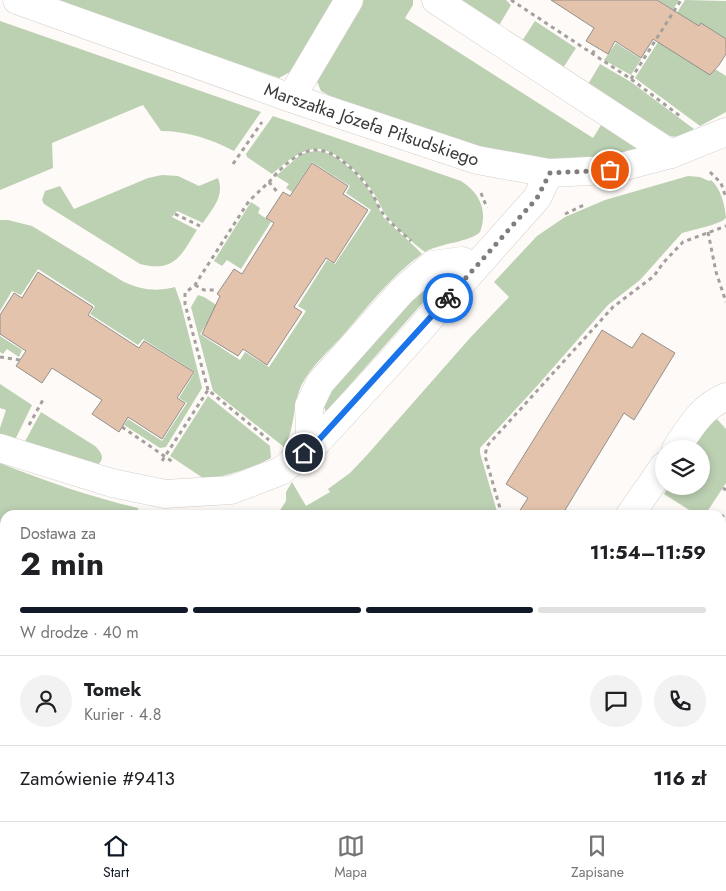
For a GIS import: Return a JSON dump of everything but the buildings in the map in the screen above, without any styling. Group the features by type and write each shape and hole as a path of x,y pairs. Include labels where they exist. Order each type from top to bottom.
{"street":[{"name":"Marszałka Józefa Piłsudskiego","path":"17,0 291,98 476,160 550,173 610,170 719,139"},
{"path":"291,98 349,0"},
{"path":"436,0 671,154"},
{"path":"0,448 112,483 165,494 231,490 280,471 315,444 537,198 550,173"},
{"path":"315,444 310,432 309,406 320,383 402,291 432,265 462,261 475,267"},
{"path":"682,440 698,417 718,400 726,398"},
{"path":"633,510 655,479"}],"path":[{"path":"511,0 632,79 696,128 719,139"},
{"path":"632,79 681,0"},
{"path":"520,7 524,1"},
{"path":"592,54 597,47"},
{"path":"233,164 257,129"},
{"path":"270,440 208,390 185,304 185,293 195,285 249,201 300,154 316,150 326,151 358,174 371,190 385,216 414,243 432,265"},
{"path":"269,182 279,194"},
{"path":"175,214 200,226"},
{"path":"501,510 485,456 487,446 614,307 654,276 663,263 683,242 726,226"},
{"path":"708,232 719,282 725,293 726,302"},
{"path":"195,285 204,290 217,290"},
{"path":"0,357 20,360"},
{"path":"160,464 208,390"},
{"path":"122,426 181,467"}],"green space":[{"path":"51,0 333,0 290,72 279,78"},
{"path":"361,0 413,0 413,5 405,18 593,138 601,125 608,122 640,149 632,153 568,160 527,158 499,154 390,119 332,97 321,91 316,79"},
{"path":"452,0 506,0 511,5 497,29"},
{"path":"658,0 679,0 631,75 604,60 616,43 641,59 672,9"},
{"path":"685,0 726,1 726,39 701,23 681,56 711,75 715,69 726,76 726,112 700,126 635,78"},
{"path":"0,21 261,112 234,151 199,136 161,131 143,105 52,143 53,168 0,190"},
{"path":"535,21 576,48 561,71 520,44"},
{"path":"600,64 631,82 694,129 677,137 670,136 587,86"},
{"path":"273,116 461,181 473,191 481,203 483,217 480,232 470,238 439,246 425,252 404,235 389,219 368,185 347,163 322,149 302,152 291,158 272,174 247,157 246,154"},
{"path":"315,151 333,156 357,175 370,191 385,219 422,254 390,281 311,370 299,392 288,440 284,447 213,391 191,307 198,295 218,306 200,334 240,360 245,352 269,367 306,311 298,306 327,260 335,264 371,210 346,193 350,186 312,162 292,192 286,188 289,184 276,176 301,154"},
{"path":"162,175 178,176 199,186 218,178 220,191 214,208 203,223 177,211 172,217 197,230 176,260 161,266 140,264 44,204 42,200 45,191 60,186 74,209 148,178"},
{"path":"688,176 700,177 711,180 714,183 722,198 726,218 712,225 682,233 640,280 608,305 480,448 497,510 280,510 286,501 286,492 292,482 306,506 330,492 328,489 350,473 509,297 494,282 537,236 565,217 605,200"},
{"path":"251,202 260,208 258,213 271,222 241,269 227,260 222,266 214,261"},
{"path":"0,220 32,226 131,285 155,290 175,287 202,388 166,447 160,448 124,425 128,419 162,441 187,403 179,398 195,372 143,339 138,345 90,314 95,306 38,269 21,295 12,291 0,311"},
{"path":"446,276 326,412 324,407 325,398 412,297 433,279"},
{"path":"0,336 22,350 19,357 7,349 3,354 0,352"},
{"path":"0,384 32,405 14,442 0,435 0,428 6,410 0,408"},
{"path":"208,396 270,446 271,458 239,471 206,480 170,456"},
{"path":"41,412 95,446 102,456 98,465 23,445"},
{"path":"715,417 726,429 726,483 708,510 689,510 666,495 710,495 710,440 698,440"},
{"path":"0,463 68,488 138,508 138,510 0,510"}],"way so far":[{"path":"448,298 537,198 550,173 610,170"}],"route":[{"path":"304,453 315,444 448,298"}]}
